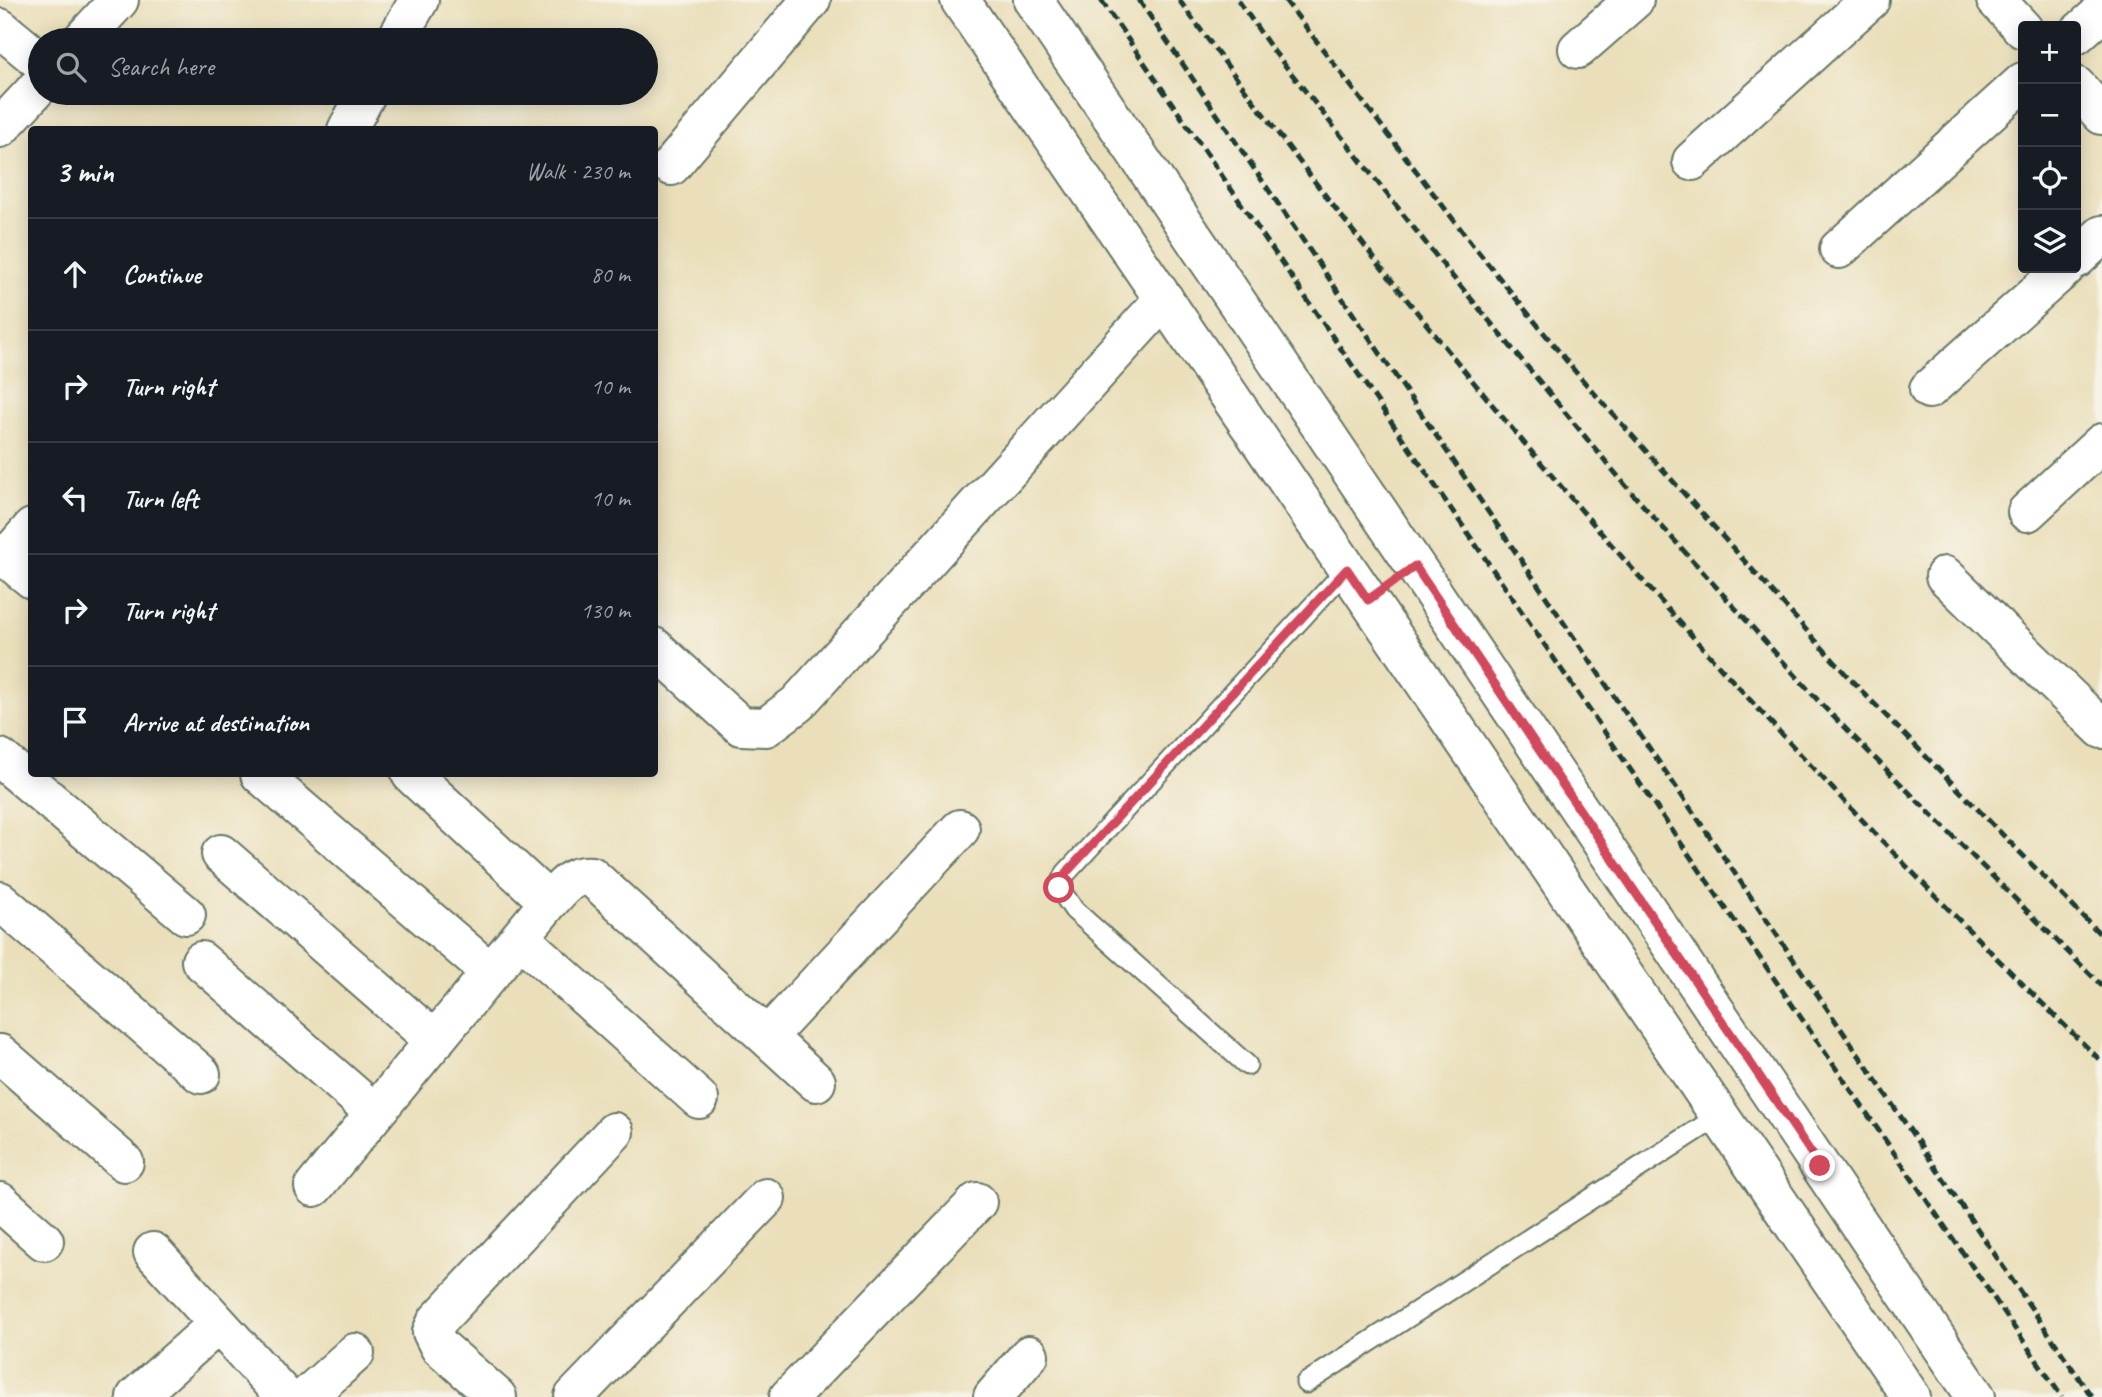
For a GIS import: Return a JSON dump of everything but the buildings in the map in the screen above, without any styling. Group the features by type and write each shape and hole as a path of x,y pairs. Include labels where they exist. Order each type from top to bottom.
{"street":[{"path":"93,28 119,0"},
{"path":"403,28 419,0"},
{"path":"671,166 811,0"},
{"path":"960,0 1911,1397"},
{"path":"1033,0 1976,1397"},
{"path":"1578,49 1634,0"},
{"path":"1692,161 1870,0"},
{"path":"1996,0 2018,24"},
{"path":"2081,31 2102,12"},
{"path":"0,28 28,51"},
{"path":"1839,249 2021,84"},
{"path":"2081,92 2102,115"},
{"path":"0,128 28,98"},
{"path":"348,126 360,105"},
{"path":"2081,254 2102,235"},
{"path":"1929,389 2059,273"},
{"path":"658,651 741,726 766,727 797,704 1164,299"},
{"path":"2027,512 2102,443"},
{"path":"13,563 28,535"},
{"path":"1357,584 1415,566"},
{"path":"1945,576 2102,729"},
{"path":"0,758 186,915"},
{"path":"263,777 491,973"},
{"path":"414,777 550,902"},
{"path":"767,1037 960,829"},
{"path":"221,854 435,1041"},
{"path":"314,1187 550,902 571,879 581,875 591,876 816,1082"},
{"path":"0,901 201,1074"},
{"path":"520,938 699,1099"},
{"path":"201,961 375,1113"},
{"path":"0,1054 124,1162"},
{"path":"481,1393 439,1346 432,1332 437,1321 614,1132"},
{"path":"574,1397 766,1198"},
{"path":"0,1202 44,1241"},
{"path":"789,1397 977,1202"},
{"path":"153,1252 285,1397"},
{"path":"136,1397 218,1324"},
{"path":"306,1397 355,1353"},
{"path":"993,1397 1029,1355"}],"lane":[{"path":"1247,1065 1074,910 1059,888 1066,873 1357,584"},
{"path":"1306,1383 1719,1116"}],"railway":[{"path":"1101,0 2062,1397"},
{"path":"1139,0 2092,1397"},
{"path":"1179,0 1382,268 1487,399 1596,527 1718,665 1843,800 2102,1062"},
{"path":"1238,0 1272,49 1448,271 1631,492 1823,706 2102,986"},
{"path":"1285,0 1476,249 1578,375 1851,680 2102,936"}],"route":[{"path":"1059,888 1066,873 1347,569 1368,600 1415,566 1820,1166"}]}
